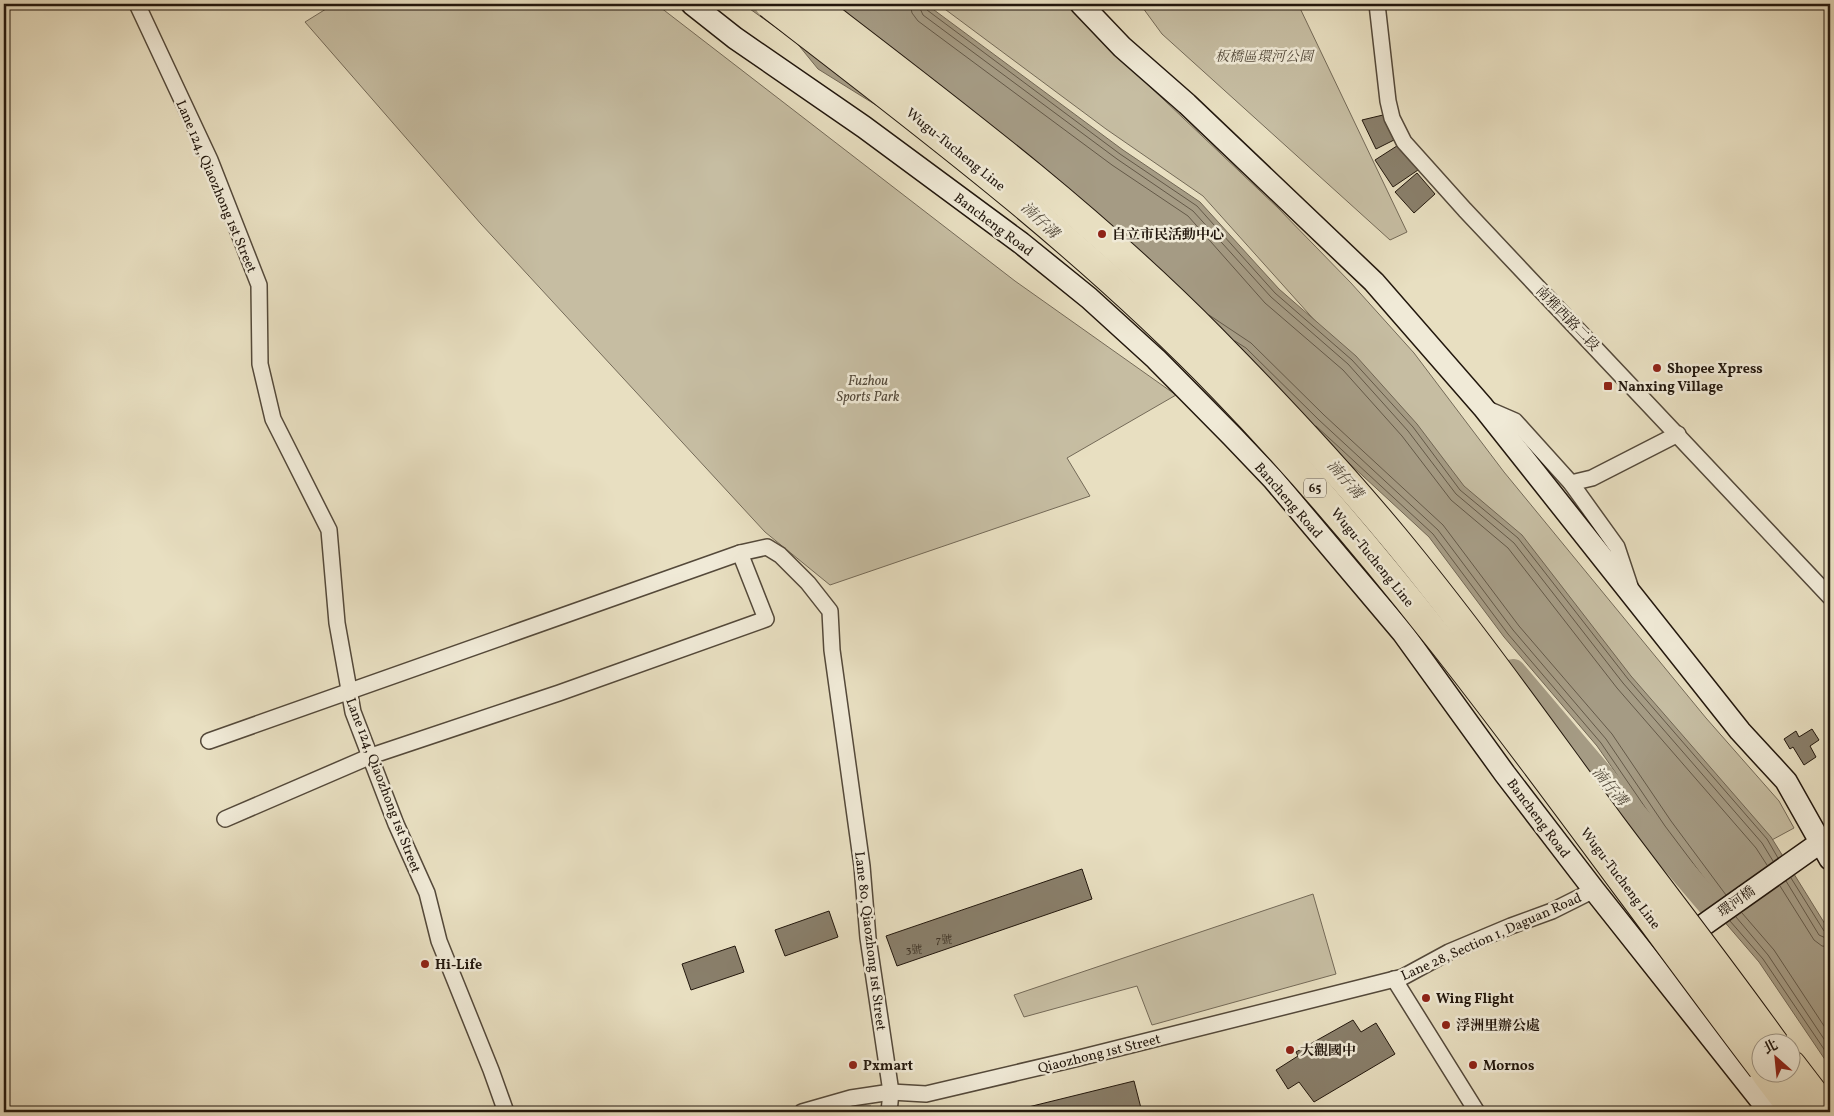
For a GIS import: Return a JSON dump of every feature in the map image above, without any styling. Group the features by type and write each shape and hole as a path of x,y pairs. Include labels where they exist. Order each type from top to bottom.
{"highway":[{"name":"Wugu-Tucheng Line","path":"769,4 997,182 1125,292 1224,389 1344,521 1445,647 1674,948 1752,1054"},
{"name":"Wugu-Tucheng Line","path":"812,4 1001,151 1119,250 1211,338 1323,456 1397,542 1515,695 1693,930 1768,1034"},
{"path":"1802,1078 1828,1112"},
{"path":"1774,1084 1795,1112"}],"street":[{"name":"Lane 124, Qiaozhong 1st Street","path":"137,4 210,160 259,285 260,364 273,419 329,530 337,624 348,691 370,756 426,893 439,941 492,1070 506,1112"},
{"name":"Bancheng Road","path":"692,4 735,38 864,127 1021,243 1089,298 1156,359 1273,479 1403,633 1505,774 1594,890 1652,961 1723,1056 1770,1112"},
{"path":"1081,4 1122,47 1187,104 1374,282 1484,407 1634,599 1740,730 1786,782 1826,851"},
{"name":"南雅西路二段","path":"1377,4 1388,101 1392,118 1404,142 1830,597"},
{"path":"1484,407 1515,420 1571,483 1617,547 1634,599"},
{"path":"1571,483 1592,478 1678,434"},
{"name":"Lane 80, Qiaozhong 1st Street","path":"209,741 740,553 767,547 780,555 808,583 830,611 832,650 862,866 868,938 891,1092 889,1112"},
{"path":"225,819 370,756 559,693 766,619 740,553"},
{"name":"環河橋","path":"1652,961 1826,851"},
{"name":"Lane 28, Section 1, Daguan Road","path":"1477,1112 1394,979 1403,977 1449,952 1552,911 1594,890"},
{"name":"Qiaozhong 1st Street","path":"802,1112 851,1098 891,1092 926,1094 1075,1060 1394,979"}],"green space":[{"name":"Fuzhou Sports Park","path":"334,4 656,4 1015,281 1176,395 1067,458 1090,496 830,585 765,532 481,224 305,22"},
{"path":"938,4 1068,4 1125,63 1278,208 1351,283 1414,353 1504,472 1706,718 1779,801 1794,828 1770,841 1378,391 1203,196 1106,129"},
{"name":"板橋區環河公園","path":"1140,4 1298,4 1407,232 1390,240 1162,34"},
{"path":"1313,894 1336,974 1152,1025 1137,986 1024,1017 1014,995"},
{"path":"855,1106 871,1106 871,1112 836,1112"}],"water":[{"path":"743,4 926,4 1123,150 1200,202 1279,289 1356,356 1417,424 1464,486 1522,535 1631,676 1771,837 1830,932 1830,1067 1759,962 1698,891 1597,746 1504,637 1429,537 1311,428 937,143 818,69 796,42"}],"building":[{"path":"1383,115 1394,140 1376,149 1362,120"},
{"path":"1400,144 1418,170 1393,187 1375,160"},
{"path":"1417,173 1435,194 1414,213 1395,192"},
{"path":"1812,729 1819,740 1810,746 1816,757 1804,765 1793,747 1790,749 1784,739 1796,731 1799,737"},
{"path":"1082,869 1092,899 897,966 886,936"},
{"path":"829,911 838,937 785,956 775,930"},
{"path":"735,946 744,972 691,990 682,964"},
{"path":"1353,1020 1361,1032 1376,1023 1395,1054 1314,1102 1299,1082 1288,1089 1276,1070 1298,1056 1296,1052"},
{"path":"1134,1081 1142,1112 1008,1112"}],"waterway":[{"name":"湳仔溝","path":"1513,672 1716,911"}],"place":[{"name":"自立市民活動中心","path":"1102,234"},
{"name":"Shopee Xpress","path":"1657,368"},
{"name":"Nanxing Village","path":"1608,386"},
{"name":"Hi-Life","path":"425,964"},
{"name":"Wing Flight","path":"1426,998"},
{"name":"浮洲里辦公處","path":"1446,1025"},
{"name":"大觀國中","path":"1290,1050"},
{"name":"Pxmart","path":"853,1065"},
{"name":"Mornos","path":"1473,1065"}]}
